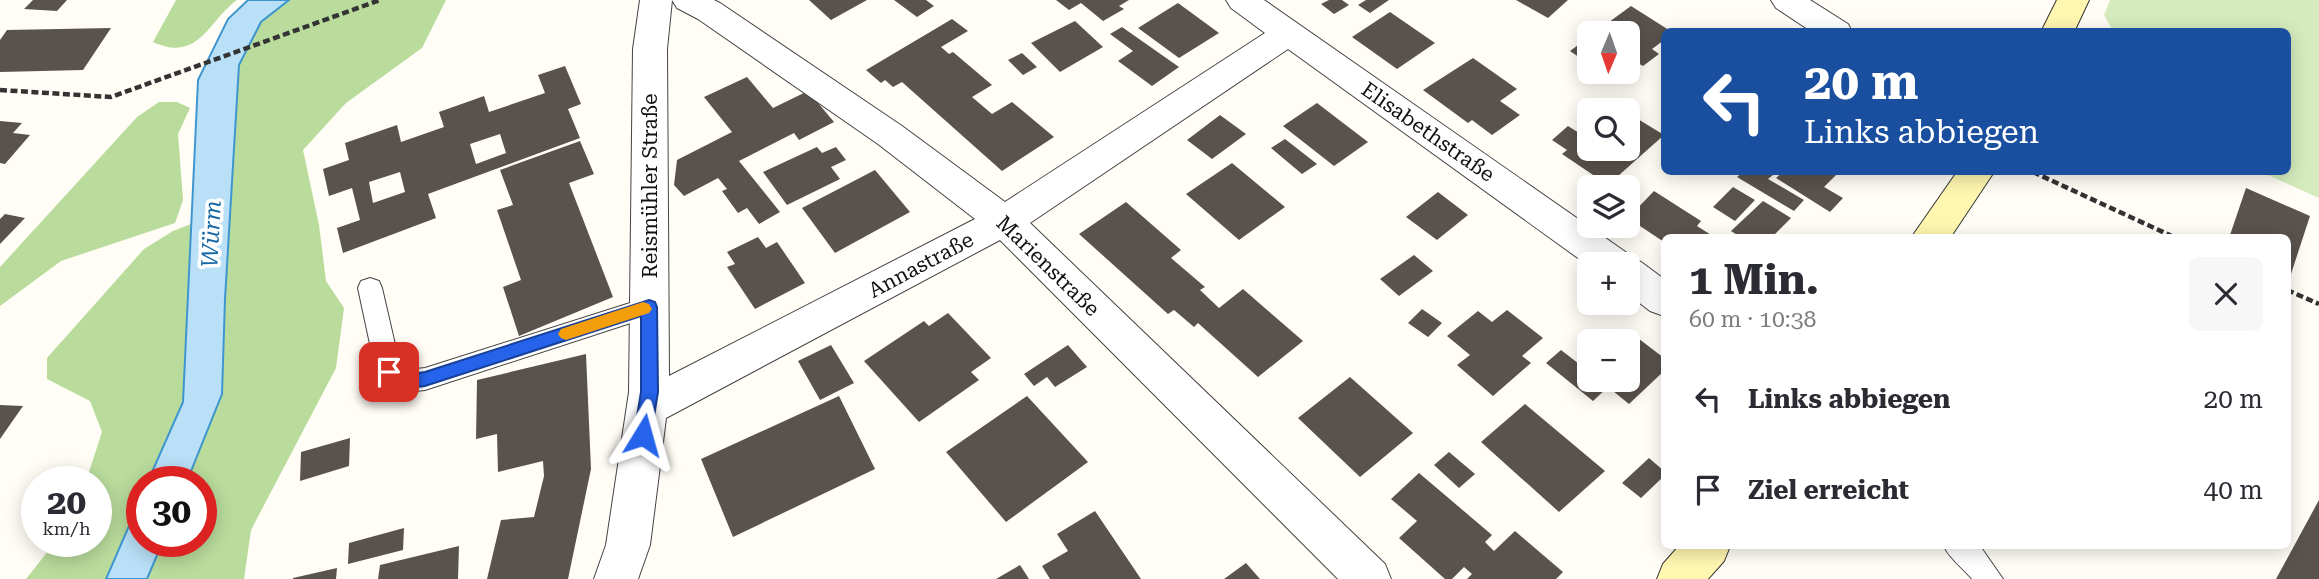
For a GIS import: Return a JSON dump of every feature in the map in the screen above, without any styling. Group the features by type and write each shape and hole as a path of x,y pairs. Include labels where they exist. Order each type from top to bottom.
{"main road":[{"path":"2059,28 2073,0"},
{"path":"1933,234 1974,175"},
{"path":"1679,579 1705,549"}],"street":[{"name":"Reismühler Straße","path":"616,579 628,545 649,392 650,49 656,0"},
{"name":"Marienstraße","path":"688,0 709,11 890,135 1004,221 1369,579"},
{"name":"Elisabethstraße","path":"1242,0 1598,252"},
{"path":"1787,0 1830,28"},
{"name":"Annastraße","path":"646,408 1004,221 1290,33"},
{"path":"1640,283 1661,298"}],"lane":[{"path":"370,288 389,372 402,382 425,379 649,307"},
{"path":"1963,549 1989,579"}],"path":[{"path":"0,90 111,97 380,0"},
{"path":"2040,175 2167,234"},
{"path":"2291,292 2319,304"}],"green space":[{"path":"176,0 237,0 192,43 169,47 153,42"},
{"path":"289,0 446,0 422,48 346,103 303,150 319,225 326,281 344,308 336,368 251,530 244,579 147,579 156,557 217,557 217,466 193,466 222,394 239,65 261,22"},
{"path":"2110,0 2319,0 2319,198 2268,175 2291,175 2291,28 2111,28 2104,15"},
{"path":"159,102 177,102 190,108 178,134 183,200 175,223 61,261 0,306 0,267 137,117"},
{"path":"191,224 183,402 155,466 126,466 126,533 106,579 26,579 43,557 112,557 112,466 91,466 102,432 90,401 47,379 47,358 144,249 173,231"}],"water":[{"name":"Würm","path":"248,0 289,0 261,22 239,65 222,394 193,466 155,466 183,402 198,80 228,19"},
{"path":"126,533 126,557 156,557 147,579 106,579"}],"building":[{"path":"33,0 67,0 57,11 24,9"},
{"path":"809,0 867,0 831,20"},
{"path":"894,0 926,0 934,6 917,17"},
{"path":"1056,0 1129,0 1119,6 1124,9 1103,21 1081,3 1069,10"},
{"path":"1329,0 1342,0 1349,5 1334,14 1321,4"},
{"path":"1366,0 1389,0 1370,13 1358,5"},
{"path":"1516,0 1568,0 1548,18"},
{"path":"1178,3 1219,33 1179,58 1138,28"},
{"path":"1631,6 1666,28 1661,28 1661,42 1652,49 1659,54 1643,66 1640,64 1640,21 1610,21"},
{"path":"1390,12 1435,43 1397,69 1352,37"},
{"path":"952,19 968,31 941,47 949,54 953,52 992,85 972,97 992,114 1012,102 1054,137 1002,171 902,82 893,87 885,80 881,83 866,70"},
{"path":"1075,21 1103,47 1060,72 1031,43"},
{"path":"1122,27 1179,67 1152,86 1118,61 1133,51 1110,34"},
{"path":"111,28 83,70 0,72 0,40 7,30"},
{"path":"1577,46 1577,56 1570,51"},
{"path":"1022,53 1037,67 1023,75 1008,60"},
{"path":"1473,58 1517,89 1500,101 1520,115 1492,135 1472,120 1468,123 1423,90"},
{"path":"565,66 581,104 568,109 580,138 428,194 436,218 343,253 337,228 360,220 352,188 329,196 323,169 349,160 345,143 397,125 401,142 444,127 439,112 484,96 489,112 545,93 538,75","holes":["500,134 506,153 476,164 470,144","400,172 405,192 373,203 369,182"]},
{"path":"747,77 773,108 808,91 834,122 799,140 794,133 739,161 780,212 759,224 747,208 738,213 722,191 727,189 718,178 684,196 674,185 677,160 732,132 704,97"},
{"path":"1317,103 1368,142 1334,166 1283,126"},
{"path":"1220,115 1246,134 1212,159 1187,140"},
{"path":"1640,120 1661,133 1661,138 1640,156"},
{"path":"0,121 22,123 13,133 30,135 5,164 0,163"},
{"path":"1568,126 1577,132 1577,161 1635,161 1619,175 1593,175 1562,154 1567,150 1552,140"},
{"path":"1285,139 1317,164 1302,174 1271,148"},
{"path":"580,141 594,174 569,183 613,297 519,336 503,287 521,280 497,210 513,205 500,170"},
{"path":"817,147 822,153 836,147 846,160 831,167 840,179 787,205 763,172"},
{"path":"1232,163 1285,207 1239,240 1186,194"},
{"path":"875,170 910,212 835,253 802,208"},
{"path":"1773,175 1768,179 1804,200 1794,211 1737,177"},
{"path":"1780,175 1836,175 1824,187 1843,198 1830,212 1776,178"},
{"path":"1733,187 1755,200 1735,221 1713,207"},
{"path":"2246,188 2310,216 2291,274 2291,234 2230,234"},
{"path":"1654,191 1701,221 1697,226 1710,234 1661,234 1661,240 1640,226 1640,206"},
{"path":"1438,192 1468,215 1437,240 1406,217"},
{"path":"1763,201 1791,218 1775,234 1736,234 1731,231"},
{"path":"1126,202 1181,250 1171,258 1205,287 1200,290 1219,308 1243,289 1303,341 1258,377 1198,323 1194,327 1174,310 1168,314 1079,234"},
{"path":"5,214 25,218 0,244 0,219"},
{"path":"758,237 766,248 777,242 805,283 755,309 727,267 735,264 727,252"},
{"path":"1414,255 1433,271 1399,296 1380,279"},
{"path":"1422,309 1442,323 1428,337 1408,323"},
{"path":"1507,310 1543,338 1522,356 1531,363 1493,396 1457,365 1470,355 1447,336 1478,311 1492,322"},
{"path":"948,313 991,358 971,372 979,380 919,422 864,361 924,321 929,326"},
{"path":"1640,340 1661,356 1661,374 1629,404 1614,392 1640,392"},
{"path":"831,345 854,383 820,400 798,361"},
{"path":"1068,345 1087,367 1055,387 1047,377 1034,386 1024,374"},
{"path":"1561,350 1577,362 1577,388 1546,363"},
{"path":"586,354 591,469 568,579 487,579 501,520 534,517 544,476 543,461 498,472 497,434 476,439 477,380"},
{"path":"1350,377 1413,433 1360,477 1298,418"},
{"path":"1582,392 1603,392 1593,401"},
{"path":"839,396 875,469 733,537 701,459"},
{"path":"1027,396 1088,462 1006,522 946,452"},
{"path":"1525,404 1605,471 1559,512 1481,442"},
{"path":"0,405 23,406 0,439"},
{"path":"350,438 349,466 300,481 301,452"},
{"path":"1449,452 1475,474 1459,488 1434,465"},
{"path":"1649,458 1661,468 1661,479 1641,498 1622,483"},
{"path":"1419,473 1492,535 1485,542 1494,551 1515,531 1563,572 1556,579 1467,579 1472,574 1464,567 1452,579 1445,579 1399,538 1417,521 1391,499"},
{"path":"2319,500 2319,579 2276,579"},
{"path":"1095,511 1141,579 1050,579 1042,566 1068,551 1057,534"},
{"path":"404,528 403,550 348,564 349,543"},
{"path":"459,546 458,579 378,579 380,565"},
{"path":"1246,563 1260,579 1224,579"},
{"path":"1020,565 1029,579 996,579"},
{"path":"337,568 336,579 293,579 293,578"}],"slow traffic":[{"path":"566,334 643,309"}],"route":[{"path":"389,372 402,382 425,379 649,307 649,392 643,435"}]}
